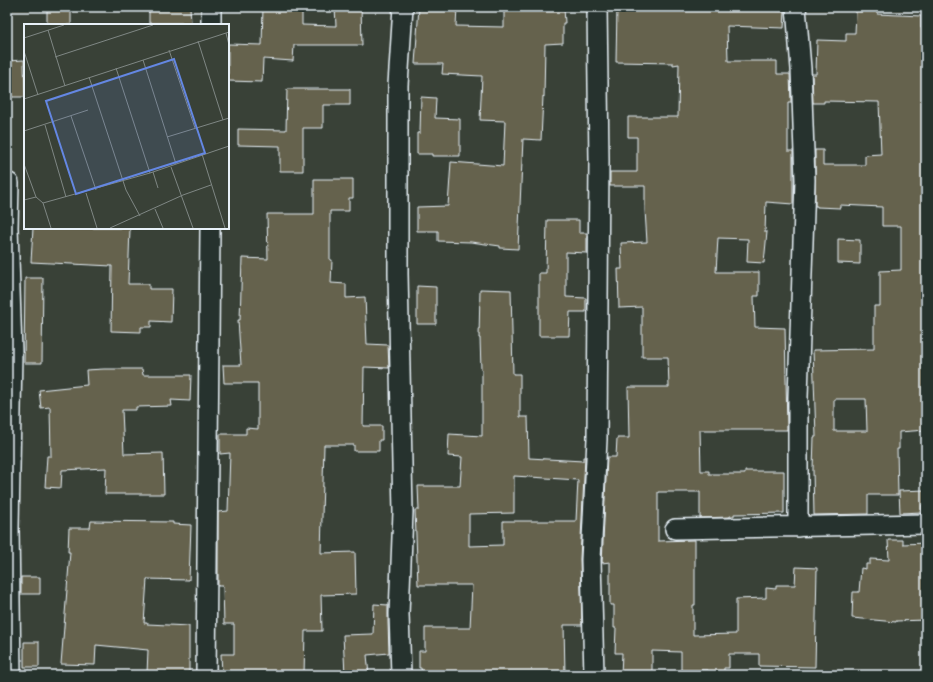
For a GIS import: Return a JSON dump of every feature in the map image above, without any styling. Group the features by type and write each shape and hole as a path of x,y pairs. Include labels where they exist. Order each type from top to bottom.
{"street":[{"path":"211,7 211,24"},
{"path":"400,675 399,614 403,512 398,274 398,84 403,7"},
{"path":"594,675 591,560 597,431 597,7"},
{"path":"796,7 801,69 805,180 798,397 798,527"},
{"path":"11,675 9,528 12,352 8,227 14,183"},
{"path":"206,675 210,229"},
{"path":"675,529 926,524"}],"building":[{"path":"47,7 71,7 71,24 47,24"},
{"path":"149,7 190,7 191,23 149,23"},
{"path":"263,7 302,7 302,25 336,26 335,7 361,7 362,45 294,45 293,61 263,59 262,82 229,81 229,44 262,45"},
{"path":"419,7 457,7 456,26 504,27 504,7 525,7 525,9 564,8 565,23 563,23 563,43 545,44 544,97 543,96 541,140 523,139 518,249 500,248 500,246 471,242 438,241 438,231 417,231 417,207 448,206 451,162 503,166 505,121 480,120 482,76 442,74 443,64 415,64"},
{"path":"617,7 729,7 785,11 784,28 727,26 728,61 777,61 777,74 790,74 791,103 788,103 788,151 793,151 793,204 766,202 765,232 767,232 764,263 747,262 748,239 718,238 716,272 759,272 759,296 754,296 755,327 785,328 787,430 700,430 701,471 709,471 709,474 745,474 745,471 784,471 784,513 734,514 734,516 730,517 700,518 700,492 658,492 658,541 695,540 695,605 693,605 693,635 736,634 736,599 766,598 766,588 776,589 776,585 795,585 796,567 817,568 815,667 759,666 759,654 729,654 729,668 724,668 724,675 708,675 708,670 681,670 681,652 652,651 652,675 621,675 622,653 615,653 616,628 614,628 614,605 610,605 610,562 602,563 607,457 616,457 617,438 629,438 628,387 669,387 668,357 642,357 642,307 619,308 618,269 622,269 621,243 647,242 645,186 610,186 610,172 637,172 637,137 628,137 628,117 678,117 679,64 616,62"},
{"path":"856,11 877,11 877,14 921,16 921,28 926,29 926,333 923,333 924,372 926,372 926,430 899,432 899,449 897,449 898,495 868,495 868,514 814,515 813,469 814,437 816,437 813,350 874,349 874,306 880,306 880,271 901,270 901,226 882,226 882,207 840,205 840,208 815,206 815,150 823,150 823,165 865,165 865,155 881,154 879,102 824,101 824,103 813,103 812,74 816,74 817,40 846,41 846,33 855,33","holes":["834,399 866,399 867,431 834,431"]},
{"path":"24,60 24,97 7,97 7,61"},
{"path":"287,89 350,89 350,105 323,105 323,128 303,128 303,171 280,171 280,146 238,145 238,129 286,130"},
{"path":"421,97 436,98 435,118 460,119 460,156 432,156 432,154 417,154 417,133 420,133"},
{"path":"314,179 353,179 353,198 349,198 349,211 330,211 330,260 332,260 331,283 346,284 346,298 365,297 367,344 388,345 389,368 364,367 363,426 382,426 382,440 379,440 379,451 354,451 354,445 324,445 321,553 355,552 356,594 321,595 322,631 305,631 304,675 284,675 284,673 222,673 221,654 234,654 234,624 224,624 223,586 218,586 218,512 228,511 230,453 220,454 220,434 246,434 246,428 258,429 258,383 224,383 223,365 241,365 238,320 240,320 242,258 268,259 267,214 314,214"},
{"path":"547,220 579,220 579,233 587,233 587,253 566,252 566,297 586,298 586,312 570,312 569,336 539,336 539,273 546,273"},
{"path":"33,229 130,229 128,284 149,284 149,289 172,289 171,322 151,321 151,327 141,327 141,332 111,331 112,266 31,262"},
{"path":"838,239 860,240 860,264 838,263"},
{"path":"25,278 43,278 42,363 24,363"},
{"path":"417,286 436,287 436,324 417,324"},
{"path":"480,289 511,290 513,374 520,374 520,417 528,417 529,458 583,461 583,457 585,457 580,559 582,625 564,625 565,675 422,675 421,668 419,668 419,651 425,651 425,628 470,628 472,585 418,585 415,510 419,510 418,486 460,486 462,457 448,456 449,434 482,436 482,370 479,338","holes":["514,476 578,480 576,521 503,521 503,545 469,546 469,514 514,513"]},
{"path":"142,369 143,375 191,375 190,401 171,400 172,406 136,407 136,410 122,410 124,454 163,453 164,494 105,494 106,468 62,470 61,488 45,487 47,456 51,456 50,407 41,408 39,390 87,385 86,370"},
{"path":"926,490 926,505 922,505 922,512 900,513 899,491"},
{"path":"91,521 173,522 173,524 191,525 189,580 147,579 144,623 189,626 189,675 147,674 148,650 96,645 95,665 61,664 70,552 68,552 69,528 90,528"},
{"path":"888,540 903,540 903,544 926,543 926,620 896,622 852,618 853,592 859,592 861,568 866,569 866,564 870,564 870,559 889,560"},
{"path":"21,577 40,577 40,594 21,594"},
{"path":"374,604 388,605 389,653 367,655 369,675 345,675 343,635 373,634"},
{"path":"24,642 39,642 39,667 24,667"}]}
